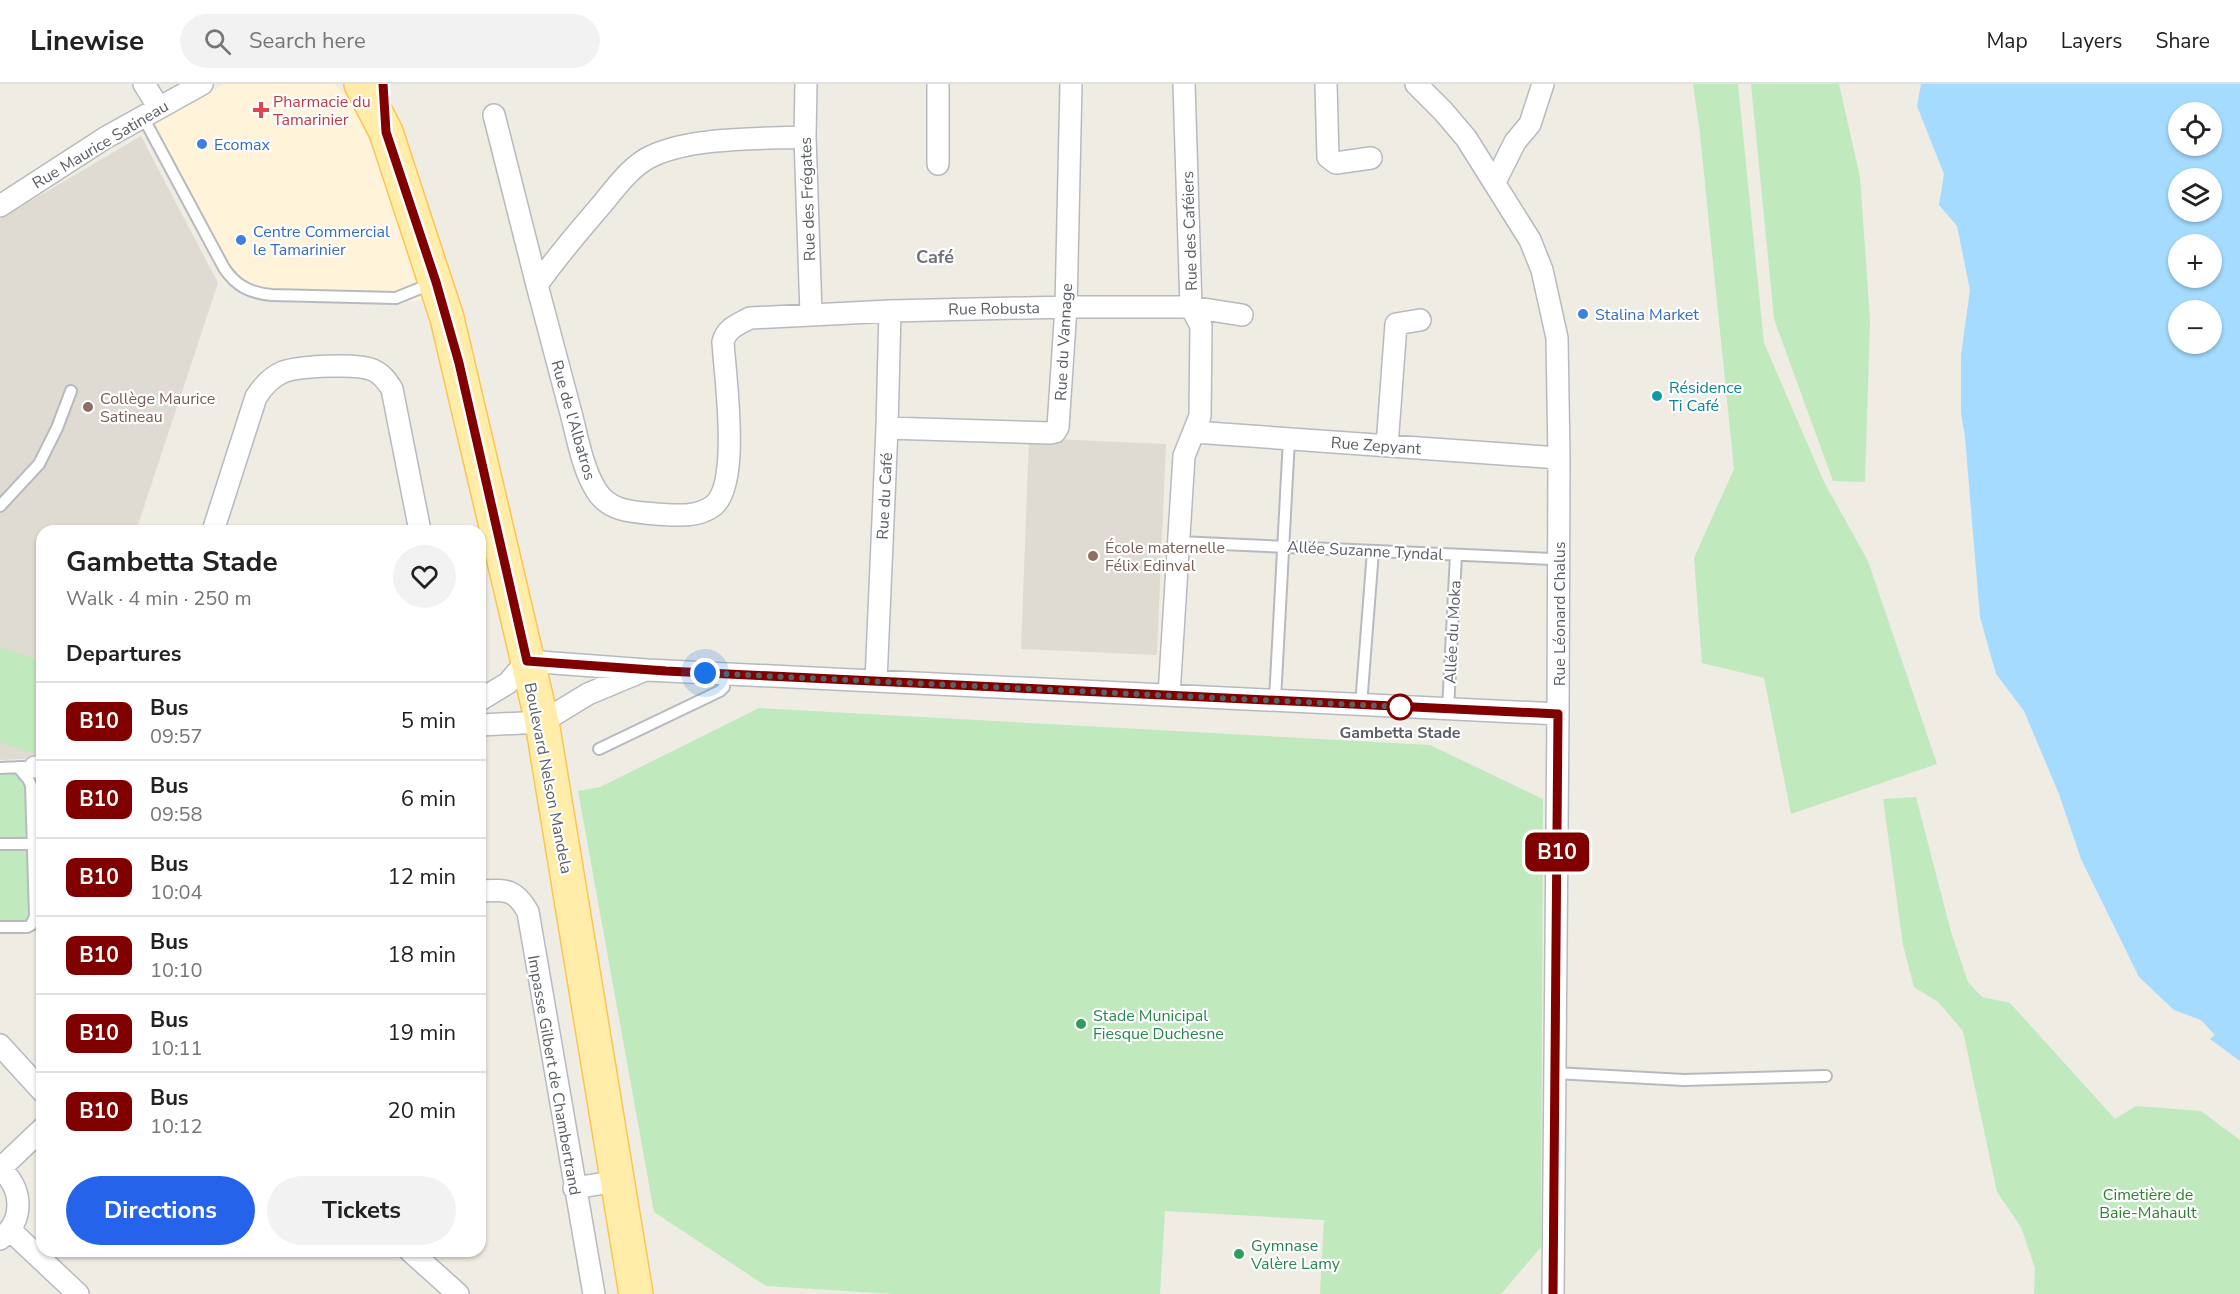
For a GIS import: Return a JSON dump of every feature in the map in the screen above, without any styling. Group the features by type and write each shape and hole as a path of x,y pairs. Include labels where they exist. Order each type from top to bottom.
{"main road":[{"name":"Boulevard Nelson Mandela","path":"361,84 386,132 436,282 459,363 542,722 636,1294"},
{"name":"Boulevard Nelson Mandela","path":"383,84 386,132"}],"street":[{"path":"144,84 151,113"},
{"name":"Rue Maurice Satineau","path":"0,206 105,138 202,84"},
{"name":"Rue des Frégates","path":"806,84 805,137 811,314"},
{"path":"938,84 938,164"},
{"name":"Rue du Vannage","path":"887,428 1050,434 1058,427 1066,307 1071,84"},
{"name":"Rue des Caféiers","path":"1169,695 1184,456 1200,416 1202,326 1191,307 1184,84"},
{"path":"1326,84 1328,157 1335,164 1371,158"},
{"name":"Rue Léonard Chalus","path":"1416,84 1466,138 1530,240 1542,270 1557,338 1558,714 1553,1294"},
{"path":"1495,182 1515,142 1530,124 1543,84"},
{"path":"494,115 537,285"},
{"path":"537,285 556,257 624,178 650,157 677,147 735,140 805,137"},
{"path":"1476,153 1515,142"},
{"name":"Rue de l'Albatros","path":"537,285 584,463 597,492 610,505 630,512 693,514 705,511 718,501 727,481 730,455 724,337 733,327 750,318 811,314"},
{"name":"Rue Robusta","path":"811,314 1066,307 1191,307 1242,315"},
{"name":"Rue du Café","path":"876,681 890,311"},
{"path":"1387,446 1396,324 1420,320"},
{"path":"215,525 256,397 265,383 283,372 304,368 361,366 386,379 392,389 419,525"},
{"name":"Rue Zepyant","path":"1194,432 1559,458"},
{"path":"486,696 508,683 527,661 647,670 1558,714"},
{"path":"486,725 542,722 588,694 647,670"},
{"name":"Impasse Gilbert de Chambertrand","path":"486,891 502,890 514,894 522,900 528,912 594,1294"},
{"path":"0,1045 36,1084"},
{"path":"36,1135 0,1169 8,1176 18,1193 18,1212 5,1234 78,1294"},
{"path":"574,1188 618,1181"},
{"path":"417,1257 458,1294"}],"lane":[{"path":"151,113 224,267 232,279 242,286 255,293 272,295 396,298 436,282"},
{"path":"0,506 39,464 57,428 71,391"},
{"path":"1275,700 1289,439"},
{"name":"Allée Suzanne Tyndal","path":"1178,542 1552,559"},
{"path":"1361,705 1372,551"},
{"name":"Allée du Moka","path":"1448,709 1456,555"},
{"path":"599,749 720,691 724,687 725,674"},
{"path":"0,768 32,767 28,779 31,785 35,916 33,922 27,927 0,927"},
{"path":"0,844 33,844"},
{"path":"1555,1073 1683,1080 1826,1076"}],"shaded area":[{"path":"224,84 334,84 353,103 397,207 425,299 406,302 250,297 223,282 143,129"},
{"name":"Collège Maurice Satineau","path":"141,136 218,283 138,525 36,525 36,758 0,760 0,219"},
{"name":"École maternelle Félix Edinval","path":"1029,438 1166,444 1157,655 1021,649"}],"green space":[{"path":"1693,84 1738,84 1764,343 1824,482 1868,561 1937,764 1791,814 1764,678 1702,663 1694,558 1734,469"},
{"path":"1751,84 1839,84 1860,177 1870,320 1865,482 1833,481 1774,319"},
{"path":"0,647 36,659 36,748 34,754 0,742"},
{"name":"Stade Municipal Fiesque Duchesne","path":"759,708 1430,745 1543,799 1541,1247 1501,1294 1320,1294 1324,1220 1165,1211 1160,1294 894,1294 766,1286 654,1212 578,791 600,787"},
{"path":"0,772 36,773 36,931 0,930"},
{"name":"Cimetière de Baie-Mahault","path":"1916,797 1951,932 1968,982 1982,997 2010,1003 2115,1119 2136,1106 2201,1111 2240,1140 2240,1294 2034,1294 2035,1268 2021,1227 1997,1192 1963,1031 1938,1002 1914,987 1903,945 1883,799"}],"water":[{"path":"1921,84 2240,84 2240,1061 2210,1039 2215,1035 2201,1020 2174,1010 2139,977 2081,859 2059,794 2024,711 1996,674 1980,617 1961,413 1961,355 1970,290 1957,226 1939,205 1944,174 1917,106"}],"bus line":[{"name":"B10","path":"383,84 386,132 436,282 459,363 527,661 666,671 1558,714 1553,1294"}],"place":[{"name":"Pharmacie du Tamarinier","path":"261,110"},
{"name":"Ecomax","path":"202,144"},
{"name":"Centre Commercial le Tamarinier","path":"241,240"},
{"name":"Stalina Market","path":"1583,314"},
{"name":"Résidence Ti Café","path":"1657,396"},
{"name":"Collège Maurice Satineau","path":"88,407"},
{"name":"École maternelle Félix Edinval","path":"1093,556"},
{"name":"Gambetta Stade","path":"1400,707"},
{"name":"Stade Municipal Fiesque Duchesne","path":"1081,1024"},
{"name":"Gymnase Valère Lamy","path":"1239,1254"}],"district":[{"name":"Café","path":"935,257"}],"route":[{"path":"705,673 1405,707 1400,707"}]}
